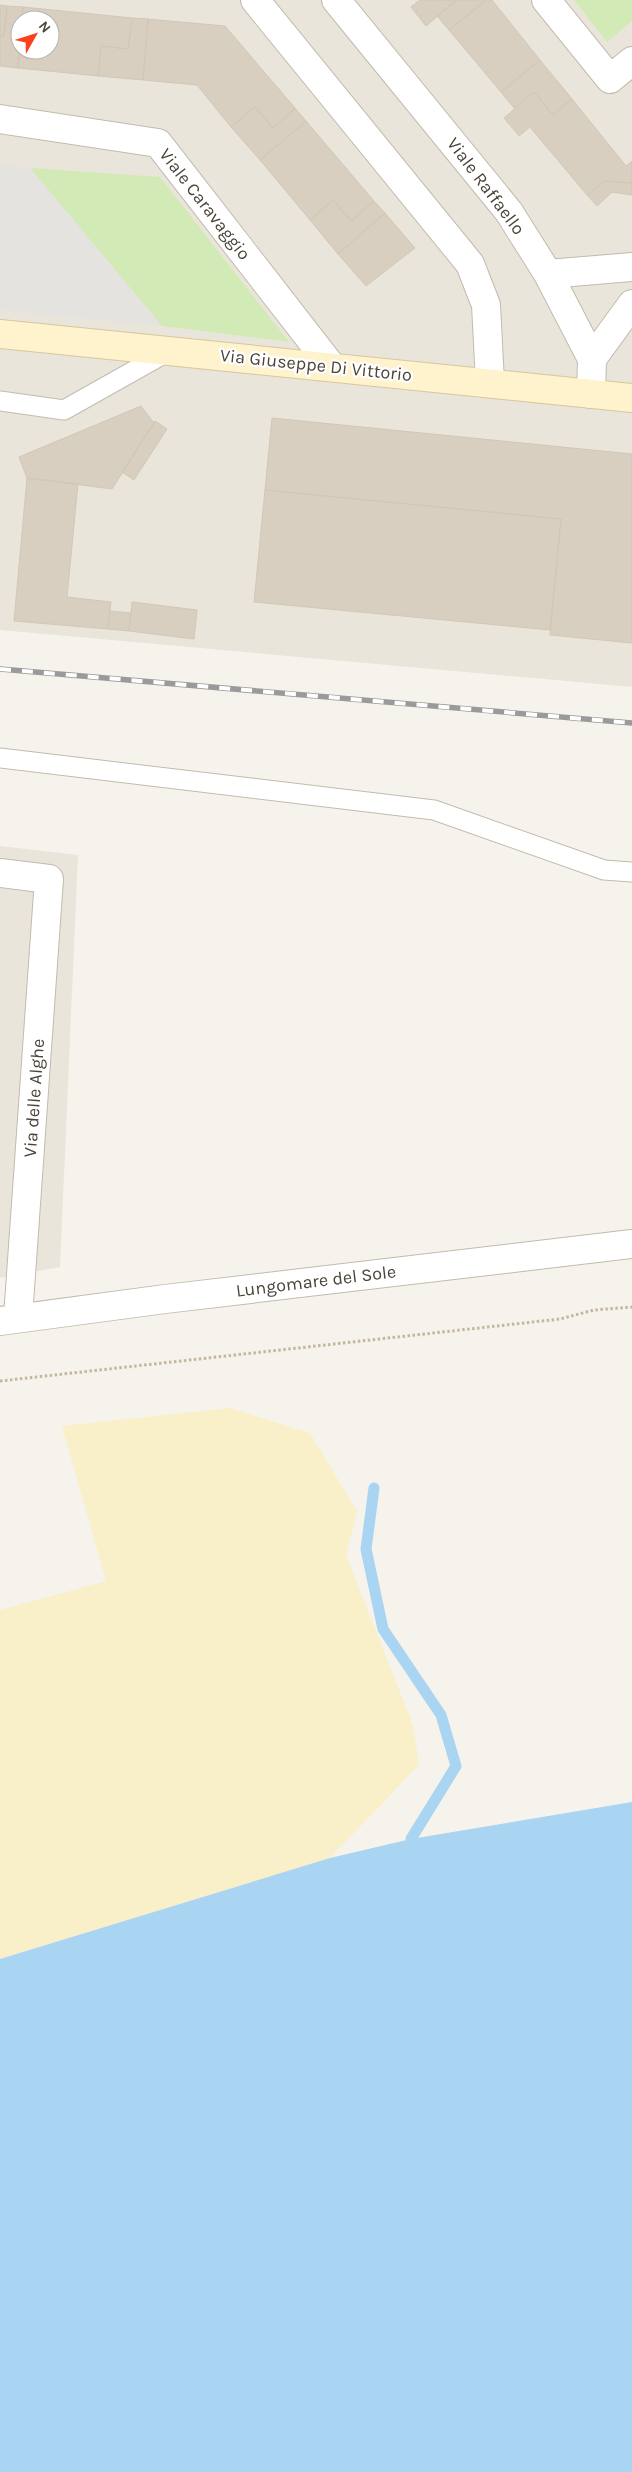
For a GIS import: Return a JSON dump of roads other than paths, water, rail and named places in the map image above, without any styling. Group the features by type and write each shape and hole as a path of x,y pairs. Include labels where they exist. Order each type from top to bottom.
{"main road":[{"name":"Via Giuseppe Di Vittorio","path":"0,334 490,382 632,398"}],"street":[{"path":"255,0 470,264 486,305 490,382"},
{"name":"Viale Raffaello","path":"336,0 510,212 548,274 592,359 591,394"},
{"path":"546,0 610,79 632,62"},
{"name":"Viale Caravaggio","path":"0,119 158,143 332,367"},
{"path":"548,274 632,267"},
{"path":"592,359 632,304"},
{"name":"Via delle Alghe","path":"0,873 50,880 9,1319"},
{"name":"Lungomare del Sole","path":"9,1319 632,1244"}],"lane":[{"path":"0,400 64,410 169,351"},
{"path":"0,758 434,810 604,870 632,872"}],"water":[{"path":"632,1802 632,2472 0,2472 0,1959 330,1858 411,1839"}],"waterway":[{"path":"374,1488 366,1549 383,1629 441,1715 456,1766 411,1839"}],"railway":[{"path":"0,669 632,723"}]}
